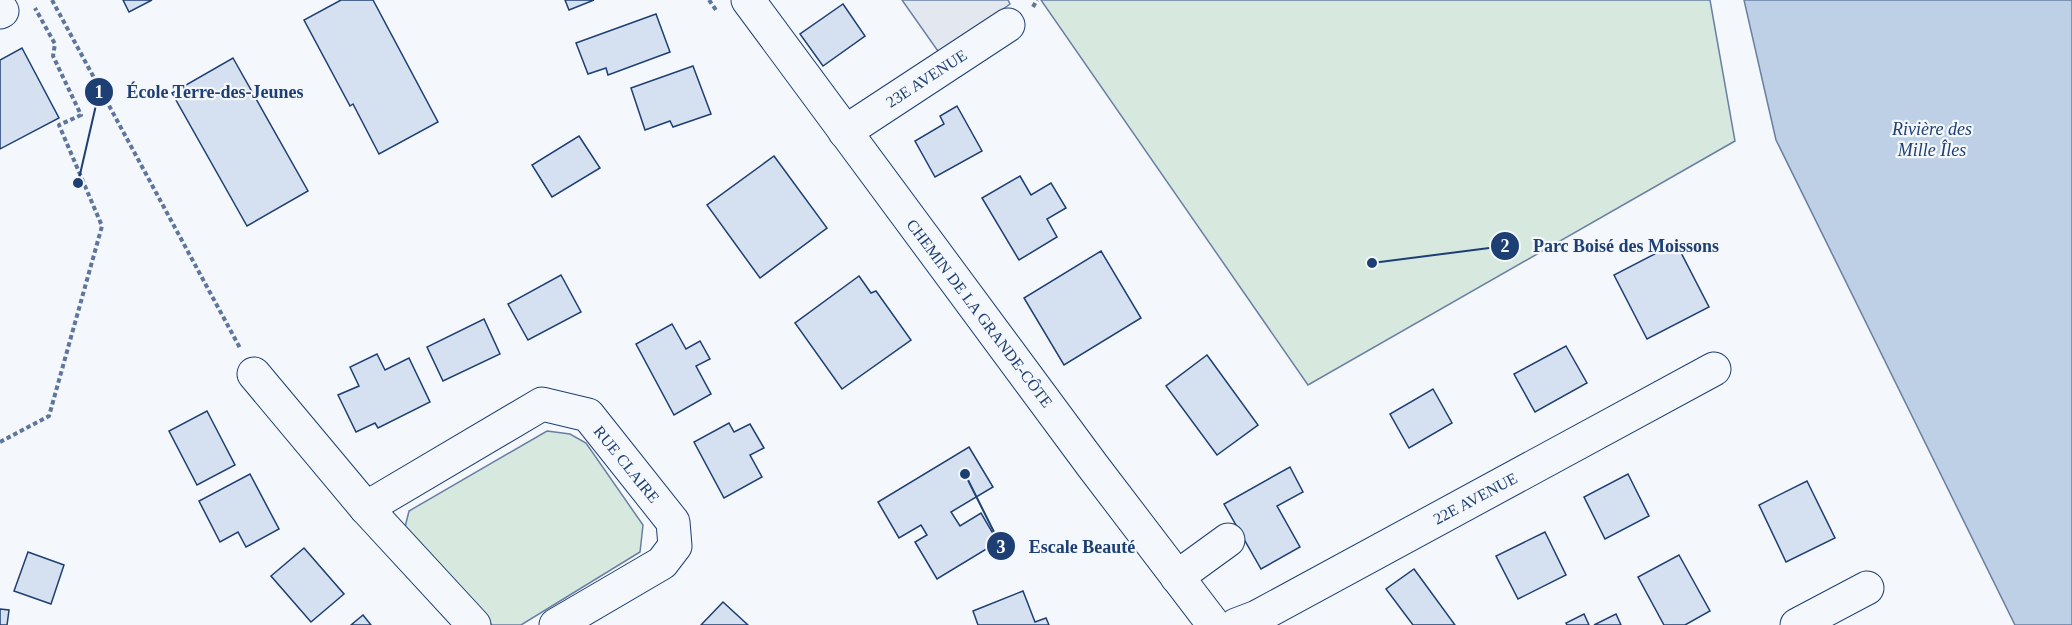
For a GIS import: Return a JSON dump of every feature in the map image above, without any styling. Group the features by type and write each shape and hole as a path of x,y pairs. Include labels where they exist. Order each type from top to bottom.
{"street":[{"name":"CHEMIN DE LA GRANDE-CÔTE","path":"748,0 1214,625"},
{"name":"23E AVENUE","path":"845,132 1008,25"},
{"path":"248,362 366,508 474,625"},
{"name":"22E AVENUE","path":"1236,625 1257,617 1714,369"},
{"name":"RUE CLAIRE","path":"366,508 542,404 588,415 673,522 675,546 662,563 556,625"},
{"path":"1177,577 1228,540"},
{"path":"1797,625 1867,588"}],"path":[{"path":"0,442 49,416 102,226 59,125 81,115 52,56 55,44 31,0"},
{"path":"52,0 248,362"}],"shaded area":[{"path":"902,0 1008,0 1010,4 940,54"},
{"path":"1041,0 1710,0 1735,141 1308,385"},
{"path":"547,431 570,434 586,443 643,525 640,552 521,625 492,625 404,531 409,511"}],"water":[{"name":"Rivière des Mille Îles","path":"1744,0 2072,0 2072,625 2015,625 1776,140"}],"building":[{"path":"123,0 152,0 129,12"},
{"path":"341,0 373,0 438,122 379,154 353,104 350,106 304,20"},
{"path":"565,0 594,0 569,10"},
{"path":"843,4 865,36 823,66 800,34"},
{"path":"656,14 670,52 608,75 606,68 588,74 576,43"},
{"path":"22,48 59,118 0,149 0,60"},
{"path":"233,58 308,191 247,226 172,93"},
{"path":"693,66 711,114 673,127 670,121 645,130 631,88"},
{"path":"957,106 982,151 935,177 915,141 944,124 940,116"},
{"path":"579,136 600,168 552,197 532,165"},
{"path":"774,156 827,228 760,278 707,205"},
{"path":"1020,176 1031,195 1051,183 1066,208 1047,219 1057,237 1019,260 982,198"},
{"path":"1676,243 1709,307 1647,339 1614,275"},
{"path":"1101,251 1141,318 1064,365 1024,298"},
{"path":"561,275 581,312 528,340 508,304"},
{"path":"859,276 871,293 876,291 911,340 842,389 795,323"},
{"path":"484,319 500,354 443,381 427,347"},
{"path":"672,324 686,349 700,341 710,359 696,366 711,394 674,415 636,344"},
{"path":"1566,346 1587,383 1535,412 1514,374"},
{"path":"377,354 385,370 409,358 430,402 378,428 375,423 356,432 338,395 359,386 350,367"},
{"path":"1207,355 1258,425 1217,455 1166,386"},
{"path":"1433,389 1452,423 1409,448 1390,414"},
{"path":"207,411 235,465 197,485 169,431"},
{"path":"729,423 734,432 750,424 764,448 750,455 762,477 724,498 694,442"},
{"path":"969,447 993,487 951,512 960,526 981,513 998,542 937,579 915,542 927,535 921,525 899,538 878,502"},
{"path":"1290,467 1303,492 1277,506 1300,547 1261,569 1224,504"},
{"path":"250,474 279,529 246,547 238,532 220,542 199,501"},
{"path":"1628,474 1649,516 1605,539 1584,497"},
{"path":"1807,481 1835,538 1786,562 1759,505"},
{"path":"1545,532 1566,575 1518,599 1496,556"},
{"path":"304,548 344,594 311,622 271,576"},
{"path":"28,552 64,565 51,604 14,591"},
{"path":"1679,555 1710,611 1685,625 1664,625 1638,577"},
{"path":"1414,569 1455,625 1413,625 1386,589"},
{"path":"1023,591 1035,622 1046,618 1049,625 978,625 973,611"},
{"path":"723,602 748,625 701,625"},
{"path":"0,609 9,610 7,625 0,625"},
{"path":"1584,614 1589,625 1567,625 1566,623"},
{"path":"1616,614 1621,625 1594,625"},
{"path":"363,615 371,625 351,625"}],"place":[{"name":"École Terre-des-Jeunes","path":"78,183"},
{"name":"Parc Boisé des Moissons","path":"1372,263"},
{"name":"Escale Beauté","path":"965,474"}]}
